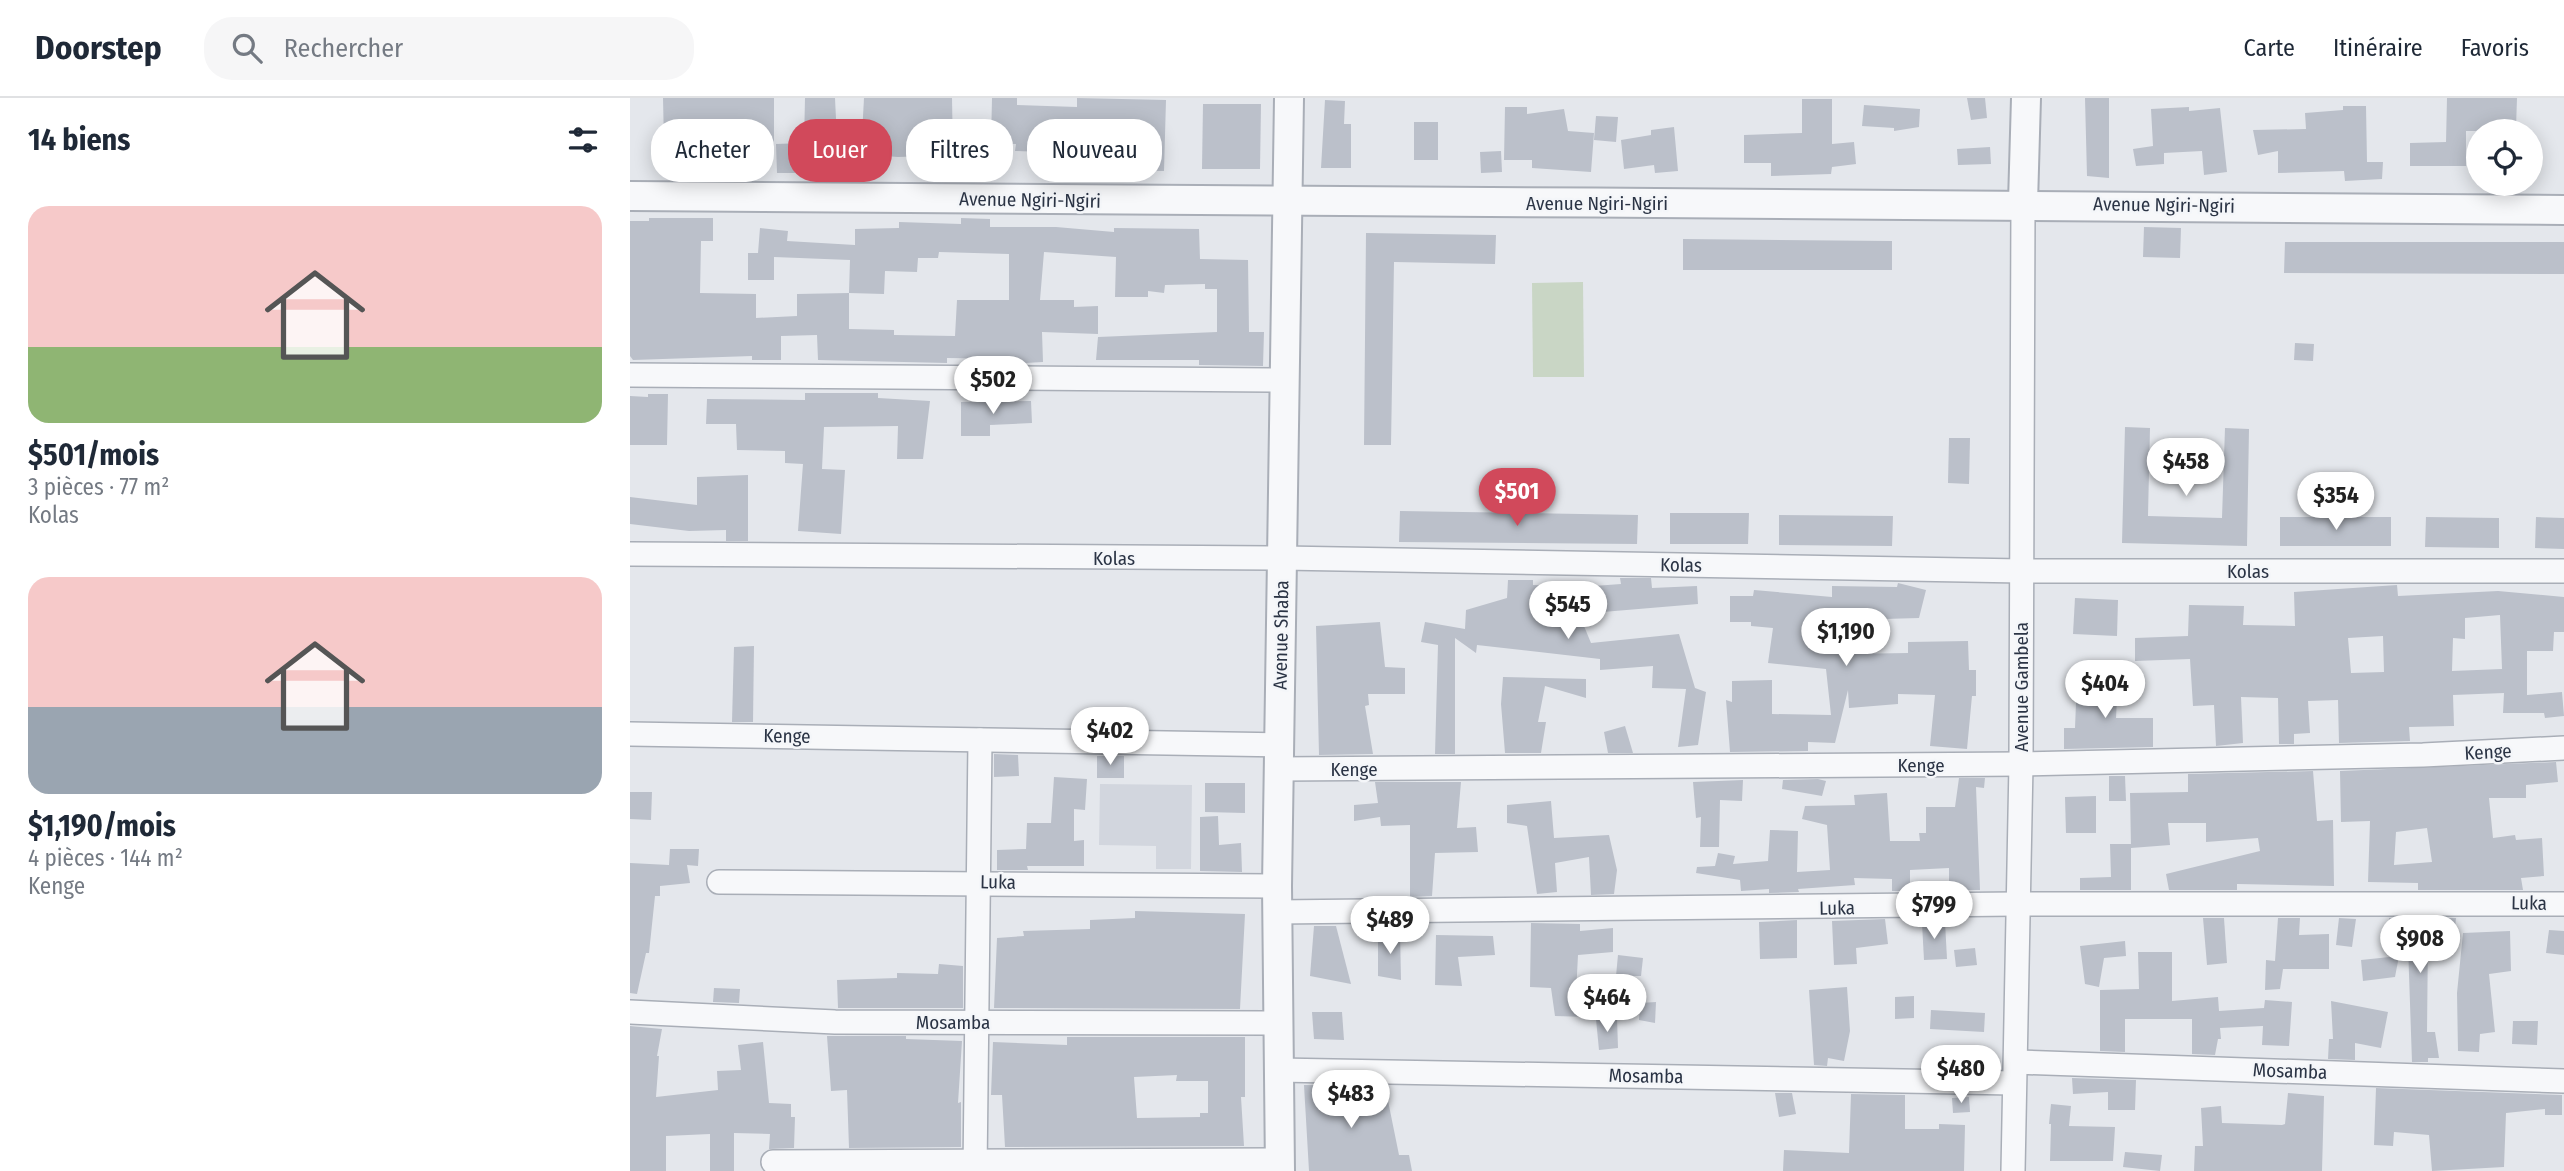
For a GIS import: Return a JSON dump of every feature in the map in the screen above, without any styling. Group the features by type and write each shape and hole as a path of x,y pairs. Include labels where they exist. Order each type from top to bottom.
{"street":[{"name":"Avenue Shaba","path":"1280,1165 1277,899 1289,98"},
{"path":"2023,203 2026,98"},
{"name":"Avenue Ngiri-Ngiri","path":"630,196 1288,203 2023,203 2564,210"},
{"name":"Avenue Gambela","path":"2013,1171 2016,904 2021,764 2023,203"},
{"path":"630,376 1285,380"},
{"name":"Kolas","path":"630,554 1283,558 2022,571 2564,571"},
{"name":"Kenge","path":"630,734 980,740 1279,757 2021,764 2423,755 2564,748"},
{"path":"975,1166 976,882 980,740"},
{"name":"Luka","path":"719,881 976,882 1277,899 2016,904 2564,904"},
{"name":"Mosamba","path":"630,1012 835,1022 1277,1023"},
{"name":"Mosamba","path":"1278,1070 2015,1072 2564,1081"},
{"path":"773,1162 975,1166 1280,1165"}],"shaded area":[{"path":"1100,784 1192,785 1191,869 1156,869 1156,846 1099,845"}],"green space":[{"path":"1583,282 1584,377 1533,377 1532,283"}],"building":[{"path":"663,98 774,98 774,119 663,119"},
{"path":"805,98 835,98 836,119 805,119"},
{"path":"864,98 952,98 952,119 906,119 906,157 892,157 892,119 863,119"},
{"path":"992,98 1017,98 1017,105 1077,107 1077,98 1166,100 1164,171 1162,119 1027,119 1027,151 1015,151 1013,119 992,119"},
{"path":"1967,98 1985,98 1987,118 1971,120"},
{"path":"2085,98 2109,98 2109,178 2087,176"},
{"path":"2447,98 2517,98 2516,119 2466,119 2466,166 2410,166 2410,143 2446,142"},
{"path":"1802,99 1832,99 1832,144 1854,142 1856,164 1832,167 1831,174 1771,176 1771,163 1744,163 1744,135 1802,133"},
{"path":"1325,100 1345,101 1344,124 1351,124 1351,168 1321,168"},
{"path":"1203,104 1261,104 1260,169 1202,169"},
{"path":"1864,105 1920,109 1919,127 1894,131 1894,128 1862,126"},
{"path":"2343,106 2366,106 2367,162 2383,162 2382,179 2345,181 2344,171 2278,173 2278,151 2258,155 2253,130 2306,129 2305,113 2343,110"},
{"path":"1505,107 1527,107 1527,114 1564,109 1568,131 1594,133 1591,172 1532,168 1532,160 1504,160"},
{"path":"2189,107 2189,111 2220,108 2227,172 2204,175 2202,151 2164,153 2164,164 2136,166 2133,149 2153,146 2151,109"},
{"path":"1596,116 1618,117 1616,142 1594,140"},
{"path":"1414,122 1438,122 1438,160 1414,160"},
{"path":"1674,127 1678,171 1655,173 1654,165 1624,169 1621,140 1651,135 1651,130"},
{"path":"776,144 788,144 788,173 777,173"},
{"path":"1990,147 1991,164 1958,165 1957,149"},
{"path":"1501,151 1502,172 1481,173 1480,152"},
{"path":"649,218 713,218 713,241 701,241 700,293 756,294 756,318 797,316 797,294 849,293 850,260 774,257 774,280 748,280 748,253 758,253 760,228 788,231 787,241 855,245 855,229 899,228 899,222 961,224 961,218 990,219 990,227 1056,227 1114,232 1114,228 1199,229 1200,259 1248,260 1249,332 1264,332 1263,366 1199,365 1199,360 1096,360 1098,337 1217,332 1217,289 1205,289 1205,284 1165,285 1164,293 1148,291 1148,297 1115,297 1116,257 1044,252 1040,300 1074,300 1074,307 1098,306 1098,334 1042,332 1043,362 1009,364 1009,359 947,358 947,363 818,360 817,335 781,336 781,360 752,360 752,356 633,360 630,356 630,221 649,221","holes":["939,252 1009,254 1009,300 957,300 955,336 894,335 894,330 849,329 849,293 884,294 885,271 917,272 918,258 938,258"]},
{"path":"2144,227 2181,228 2180,258 2143,257"},
{"path":"1366,233 1496,235 1495,264 1394,262 1391,445 1364,445"},
{"path":"1683,239 1892,241 1892,270 1683,270"},
{"path":"2285,242 2564,242 2564,274 2284,273"},
{"path":"2295,343 2314,344 2313,361 2294,360"},
{"path":"805,393 878,393 878,398 930,401 923,459 897,459 898,426 824,427 822,469 845,470 841,534 798,531 803,464 785,463 785,451 737,450 736,424 706,424 707,399 805,400"},
{"path":"648,394 668,394 667,445 630,445 630,396 648,397"},
{"path":"1031,401 1032,423 990,425 990,436 961,436 961,402"},
{"path":"2125,427 2150,428 2148,516 2222,518 2225,428 2249,429 2247,546 2122,543"},
{"path":"1949,438 1970,438 1969,484 1948,483"},
{"path":"748,475 748,541 726,541 726,530 689,531 630,524 630,497 697,505 697,477"},
{"path":"1400,511 1638,515 1637,544 1399,542"},
{"path":"1670,513 1749,513 1748,544 1670,544"},
{"path":"1779,515 1893,516 1892,546 1779,545"},
{"path":"2280,517 2391,517 2391,546 2280,546"},
{"path":"2426,517 2499,518 2499,548 2425,547"},
{"path":"2536,517 2564,518 2564,549 2535,548"},
{"path":"1620,578 1651,578 1652,588 1697,586 1698,604 1579,614 1591,643 1679,634 1695,688 1706,692 1698,745 1678,747 1686,689 1652,688 1653,666 1600,670 1600,659 1477,645 1476,653 1455,638 1455,754 1435,754 1438,645 1421,642 1425,622 1465,629 1466,610 1507,598 1508,580 1533,580 1533,585 1580,587 1621,584"},
{"path":"1898,583 1926,590 1919,618 1849,620 1847,654 1908,653 1908,642 1968,641 1969,670 1976,670 1976,696 1972,696 1967,749 1930,746 1935,695 1898,694 1898,704 1849,708 1848,690 1835,743 1808,742 1808,751 1730,752 1726,700 1732,702 1732,681 1772,680 1772,714 1831,715 1826,669 1768,663 1773,628 1751,626 1751,622 1730,622 1730,596 1753,596 1754,590 1832,597 1832,586 1897,587"},
{"path":"2397,585 2398,596 2498,591 2564,597 2564,632 2554,632 2553,651 2527,651 2527,695 2562,692 2564,716 2545,718 2544,713 2503,713 2504,693 2453,695 2454,726 2409,727 2410,741 2339,743 2338,700 2308,701 2310,733 2294,734 2294,744 2279,744 2278,698 2241,697 2243,743 2216,746 2214,705 2193,706 2190,659 2135,661 2135,638 2188,636 2189,605 2244,606 2243,625 2295,626 2294,592","holes":["2500,615 2502,669 2452,671 2453,638 2465,639 2465,618","2383,636 2384,672 2351,673 2348,638"]},
{"path":"2075,598 2118,600 2117,636 2073,634"},
{"path":"1380,622 1385,667 1405,668 1405,694 1368,694 1369,705 1365,706 1373,754 1319,755 1316,626"},
{"path":"754,646 753,722 732,722 734,647"},
{"path":"1503,677 1586,679 1586,698 1545,686 1538,722 1546,722 1541,753 1505,753 1501,704"},
{"path":"2077,678 2118,679 2116,718 2153,718 2153,747 2064,749 2064,728 2075,728"},
{"path":"1625,726 1633,753 1608,753 1604,732"},
{"path":"994,754 1018,755 1019,776 994,777"},
{"path":"1097,756 1124,756 1124,778 1097,778"},
{"path":"2556,762 2558,782 2526,785 2526,798 2489,798 2493,838 2515,835 2516,840 2542,838 2544,876 2521,878 2523,890 2418,890 2418,883 2368,882 2370,821 2341,822 2340,771","holes":["2427,828 2432,862 2394,865 2396,832"]},
{"path":"2313,771 2317,821 2333,820 2334,886 2237,884 2237,890 2169,890 2166,874 2260,851 2258,838 2206,842 2206,823 2168,823 2170,845 2131,848 2130,793 2188,792 2188,774"},
{"path":"2109,776 2125,776 2126,801 2109,801"},
{"path":"1054,777 1087,779 1085,810 1074,809 1074,841 1084,840 1084,866 1027,866 1028,870 997,870 997,850 1026,849 1027,823 1051,823"},
{"path":"1959,778 1985,778 1984,788 1976,787 1980,890 1949,890 1949,868 1910,870 1910,891 1892,891 1892,879 1854,878 1855,885 1798,889 1799,892 1769,893 1769,889 1741,891 1740,880 1696,873 1697,867 1715,866 1718,853 1735,856 1733,864 1768,861 1770,830 1798,831 1797,872 1830,870 1827,825 1802,819 1805,806 1855,805 1854,795 1887,793 1890,841 1920,841 1919,833 1926,833 1926,807 1955,807"},
{"path":"1743,780 1742,801 1720,800 1719,847 1700,847 1701,817 1696,818 1693,782"},
{"path":"1783,780 1826,781 1822,796 1782,789"},
{"path":"1375,782 1461,782 1457,828 1476,827 1478,852 1435,853 1432,896 1410,897 1410,825 1381,826 1380,817 1354,821 1354,805 1378,803"},
{"path":"1205,783 1245,783 1245,813 1205,812"},
{"path":"630,792 652,792 651,820 630,819"},
{"path":"2096,796 2096,833 2066,833 2065,797"},
{"path":"1551,801 1554,838 1609,835 1617,870 1614,894 1591,895 1589,857 1555,863 1557,892 1537,894 1527,826 1507,823 1507,805"},
{"path":"1218,816 1219,845 1241,843 1242,872 1200,871 1200,817"},
{"path":"2110,844 2131,844 2131,890 2080,890 2080,878 2111,877"},
{"path":"670,849 699,849 698,866 687,865 690,883 660,886 660,896 655,896 649,953 646,953 637,994 630,993 630,863 669,865"},
{"path":"1135,911 1245,914 1240,1009 994,1008 997,938 1024,936 1023,931 1090,929 1090,920 1135,918"},
{"path":"2203,918 2224,918 2227,963 2207,965"},
{"path":"2278,918 2300,918 2299,935 2329,934 2329,969 2283,969 2280,989 2265,990 2266,960 2275,961"},
{"path":"2339,918 2356,919 2352,947 2336,945"},
{"path":"2389,918 2456,918 2454,938 2428,937 2427,1032 2435,1032 2439,1058 2428,1058 2428,1062 2412,1062 2408,945 2389,944"},
{"path":"1885,919 1888,944 1856,948 1857,964 1834,965 1832,921"},
{"path":"1797,920 1797,958 1760,959 1759,922"},
{"path":"1945,922 1947,959 1924,960 1922,923"},
{"path":"1531,923 1580,924 1580,931 1613,928 1613,952 1578,955 1576,994 1584,993 1588,1017 1555,1016 1551,988 1530,987"},
{"path":"1314,926 1336,926 1351,984 1310,976"},
{"path":"2549,930 2564,931 2564,955 2546,953"},
{"path":"2510,931 2511,971 2489,974 2495,1032 2480,1034 2479,1052 2458,1051 2457,993 2463,933"},
{"path":"1400,932 1401,980 1378,976 1378,936"},
{"path":"1436,935 1493,936 1495,955 1458,957 1462,986 1435,985"},
{"path":"2125,941 2126,956 2104,958 2099,987 2085,984 2080,946"},
{"path":"1975,948 1977,965 1956,967 1954,950"},
{"path":"2138,952 2172,952 2172,1001 2218,997 2219,1011 2264,1008 2265,1000 2292,1002 2289,1046 2262,1045 2263,1026 2220,1028 2221,1039 2218,1039 2215,1055 2192,1054 2192,1019 2125,1019 2125,1052 2100,1051 2100,990 2139,989"},
{"path":"1618,955 1643,958 1641,976 1616,976"},
{"path":"2399,956 2395,977 2363,981 2361,960"},
{"path":"939,964 963,966 963,1008 838,1008 837,980 897,978 897,973 938,974"},
{"path":"1847,987 1850,1031 1844,1061 1828,1058 1827,1066 1814,1065 1809,990"},
{"path":"714,988 740,989 739,1003 713,1002"},
{"path":"1914,996 1914,1018 1895,1019 1895,997"},
{"path":"2331,1001 2388,1012 2381,1048 2355,1043 2355,1060 2328,1059 2329,1039 2333,1039"},
{"path":"1656,1002 1655,1023 1639,1020 1640,1003"},
{"path":"1931,1010 1985,1013 1984,1032 1930,1029"},
{"path":"1312,1012 1342,1012 1344,1040 1314,1039"},
{"path":"1617,1018 1618,1048 1599,1050 1596,1019"},
{"path":"2513,1021 2538,1021 2537,1045 2512,1044"},
{"path":"630,1026 662,1029 657,1056 656,1097 718,1090 717,1071 741,1070 738,1045 763,1042 769,1103 791,1104 791,1117 795,1117 794,1148 769,1149 770,1134 734,1133 734,1171 710,1171 710,1134 666,1136 666,1171 630,1171"},
{"path":"827,1036 906,1036 906,1039 962,1041 958,1103 961,1102 961,1147 849,1148 847,1090 831,1091"},
{"path":"1067,1037 1245,1037 1245,1097 1241,1097 1244,1146 1005,1147 1002,1095 991,1095 993,1042 1067,1045","holes":["1177,1075 1176,1081 1208,1081 1208,1113 1200,1113 1200,1117 1137,1118 1134,1077"]},
{"path":"2072,1078 2136,1080 2135,1110 2108,1110 2108,1092 2073,1094"},
{"path":"1304,1085 1385,1086 1399,1155 1409,1155 1412,1171 1309,1171"},
{"path":"2376,1088 2562,1095 2562,1115 2545,1115 2545,1109 2506,1113 2504,1167 2432,1171 2429,1135 2394,1132 2393,1146 2374,1145"},
{"path":"1775,1093 1792,1093 1796,1114 1779,1117"},
{"path":"2288,1093 2324,1096 2322,1171 2194,1171 2195,1146 2203,1146 2201,1108 2221,1106 2222,1123 2282,1125 2285,1124"},
{"path":"1851,1094 1905,1095 1905,1129 1939,1129 1939,1124 1965,1125 1964,1171 1783,1171 1784,1150 1849,1153"},
{"path":"1969,1097 1970,1112 1953,1113 1952,1098"},
{"path":"2051,1104 2071,1106 2069,1126 2115,1127 2113,1161 2050,1161"},
{"path":"2125,1152 2162,1155 2160,1171 2123,1167"}]}
